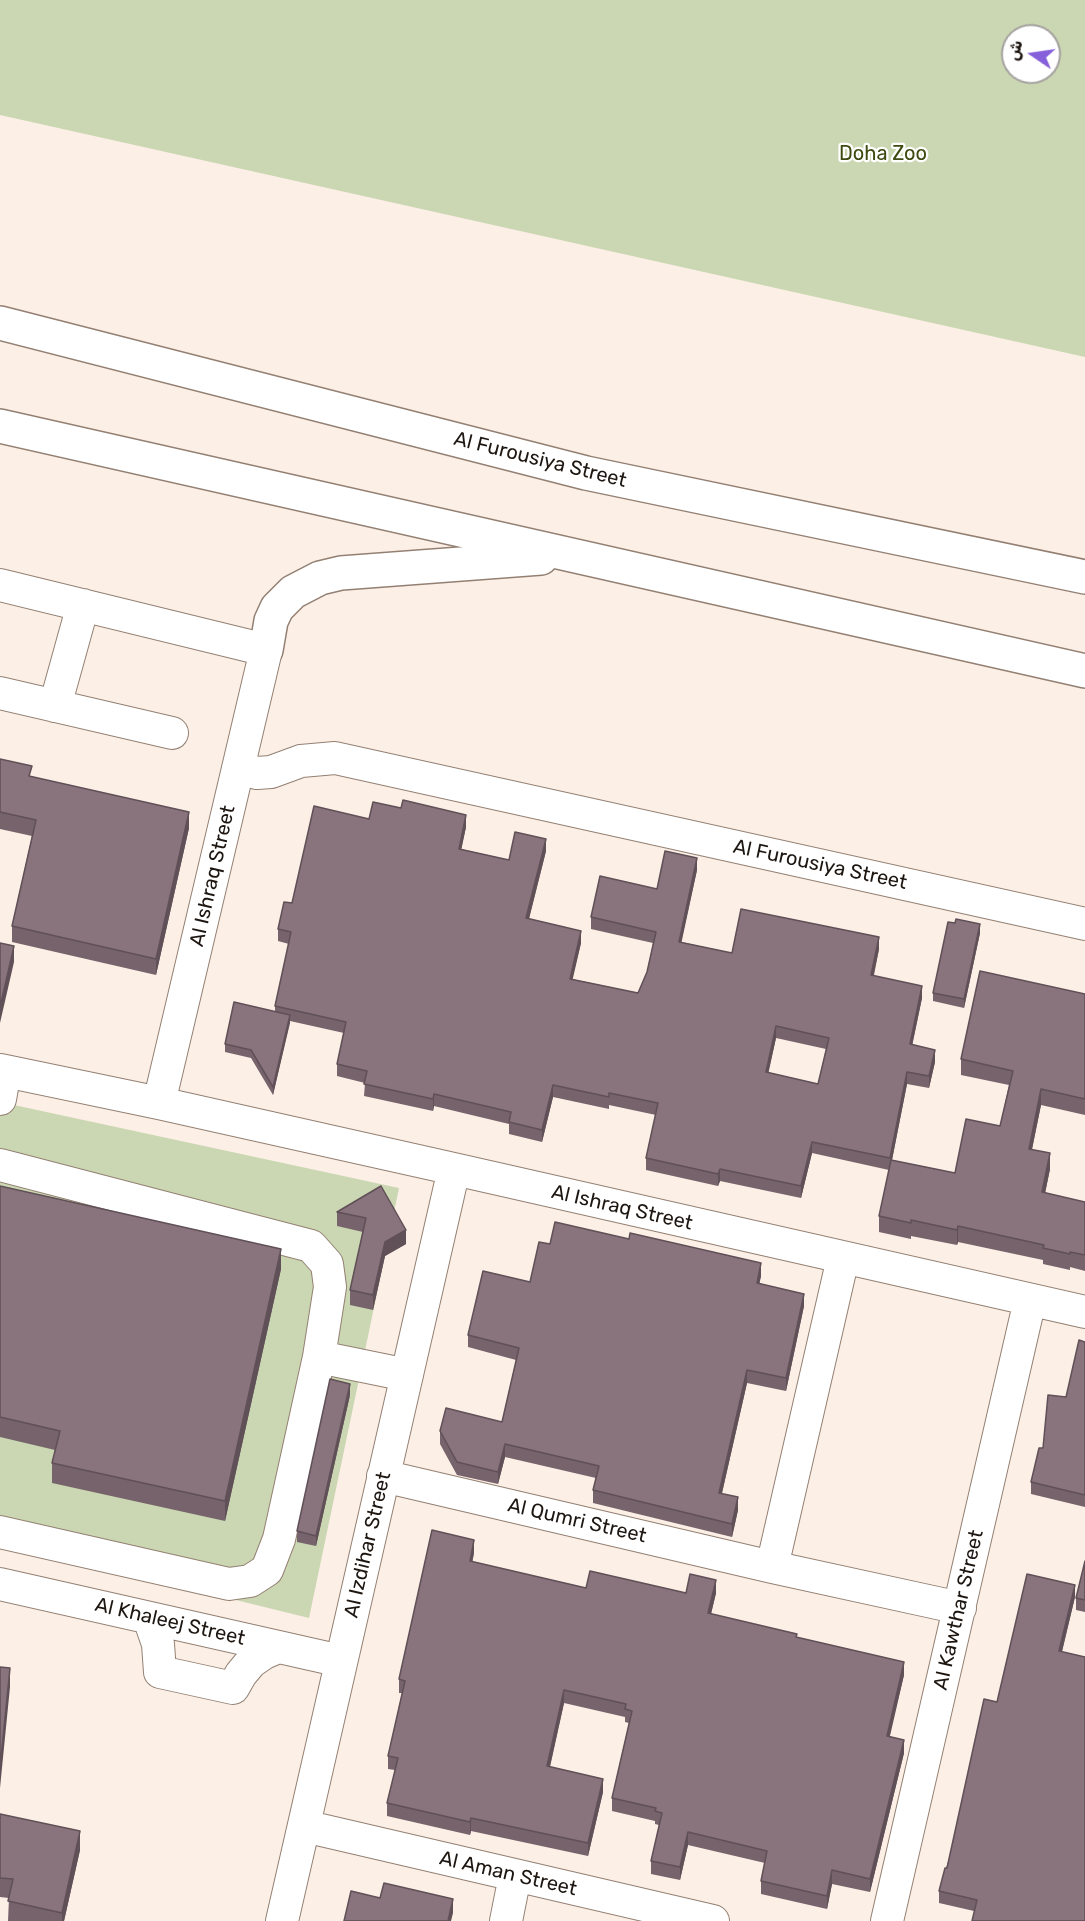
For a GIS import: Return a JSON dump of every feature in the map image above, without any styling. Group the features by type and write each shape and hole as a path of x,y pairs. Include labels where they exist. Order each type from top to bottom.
{"highway":[{"name":"Al Furousiya Street","path":"0,324 586,473 1085,576"},
{"path":"0,426 1085,671"},
{"path":"269,635 277,608 286,597 302,586 341,573 576,556"}],"street":[{"path":"0,585 83,604 269,635"},
{"path":"55,706 83,604"},
{"name":"Al Ishraq Street","path":"159,1103 269,635"},
{"path":"0,693 172,734"},
{"name":"Al Furousiya Street","path":"238,768 272,772 301,761 334,758 1085,924"},
{"name":"Al Ishraq Street","path":"2,1080 159,1103 1085,1312"},
{"path":"0,1166 311,1246 327,1264 330,1287 319,1357 279,1539 267,1570 250,1581 229,1584 0,1532"},
{"name":"Al Izdihar Street","path":"282,1921 454,1169"},
{"path":"772,1567 843,1258"},
{"name":"Al Kawthar Street","path":"887,1921 1030,1300"},
{"path":"319,1357 406,1375"},
{"name":"Al Qumri Street","path":"383,1476 772,1567 960,1608"},
{"path":"135,1562 136,1615 158,1644 160,1672 233,1688 251,1662 278,1647"},
{"name":"Al Khaleej Street","path":"0,1584 341,1661"},
{"name":"Al Aman Street","path":"303,1826 713,1921"},
{"path":"506,1921 515,1876"}],"green space":[{"name":"Doha Zoo","path":"0,0 1085,0 1085,357 0,115"},
{"path":"0,1102 399,1188 309,1618 0,1542"}],"building":[{"path":"0,759 32,766 29,776 189,812 156,959 12,926 36,820 0,812"},
{"path":"403,800 466,815 459,849 509,860 515,832 546,839 526,918 581,931 570,979 638,993 647,972 656,932 591,917 600,876 657,889 665,851 697,858 679,942 732,953 741,909 879,937 871,975 922,986 910,1044 935,1050 929,1076 907,1072 890,1158 812,1142 801,1186 720,1169 718,1174 646,1158 658,1103 609,1093 609,1097 553,1085 542,1130 509,1122 511,1112 434,1094 433,1099 364,1084 367,1071 337,1064 346,1022 275,1006 291,932 278,929 284,902 292,903 314,806 369,819 373,802 401,808","holes":["776,1026 829,1038 818,1084 766,1072"]},
{"path":"956,919 980,924 964,999 933,993 948,922 955,923"},
{"path":"0,943 14,946 0,1007"},
{"path":"980,971 1085,994 1085,1099 1041,1089 1029,1149 1050,1153 1042,1192 1085,1202 1085,1255 1043,1248 1044,1245 958,1226 957,1230 879,1216 891,1160 955,1173 966,1119 1000,1126 1013,1071 961,1059"},
{"path":"234,1002 290,1015 273,1087 251,1050 225,1044"},
{"path":"0,1186 281,1249 225,1501 52,1463 60,1431 0,1417"},
{"path":"381,1186 406,1230 385,1242 373,1295 350,1290 366,1218 337,1212"},
{"path":"555,1222 629,1239 630,1233 761,1263 757,1283 804,1294 786,1378 747,1370 719,1493 738,1497 732,1524 593,1490 599,1466 505,1444 498,1472 457,1462 440,1431 446,1408 502,1422 519,1348 468,1335 483,1271 530,1282 539,1242 550,1244"},
{"path":"1079,1340 1085,1342 1085,1495 1031,1482 1039,1448 1043,1448 1048,1395 1066,1397"},
{"path":"330,1379 350,1384 316,1536 297,1531"},
{"path":"432,1530 474,1540 470,1561 586,1588 590,1571 686,1593 690,1574 716,1580 708,1613 797,1634 796,1637 904,1662 887,1736 904,1740 870,1879 832,1870 827,1896 761,1881 767,1851 688,1832 680,1867 651,1861 662,1813 655,1811 656,1808 612,1798 632,1711 625,1709 626,1704 564,1690 547,1766 603,1779 588,1843 471,1818 470,1822 387,1803 398,1758 388,1756 405,1681 399,1679"},
{"path":"1085,1561 1085,1600 1076,1598"},
{"path":"1027,1574 1075,1585 1059,1651 1085,1657 1085,1921 972,1921 977,1900 939,1891 945,1868 947,1868 984,1699 997,1702"},
{"path":"0,1667 10,1668 0,1768"},
{"path":"0,1814 80,1831 62,1913 8,1901 13,1879 0,1878"},
{"path":"384,1883 453,1899 448,1921 344,1921 351,1891 380,1898"}]}
